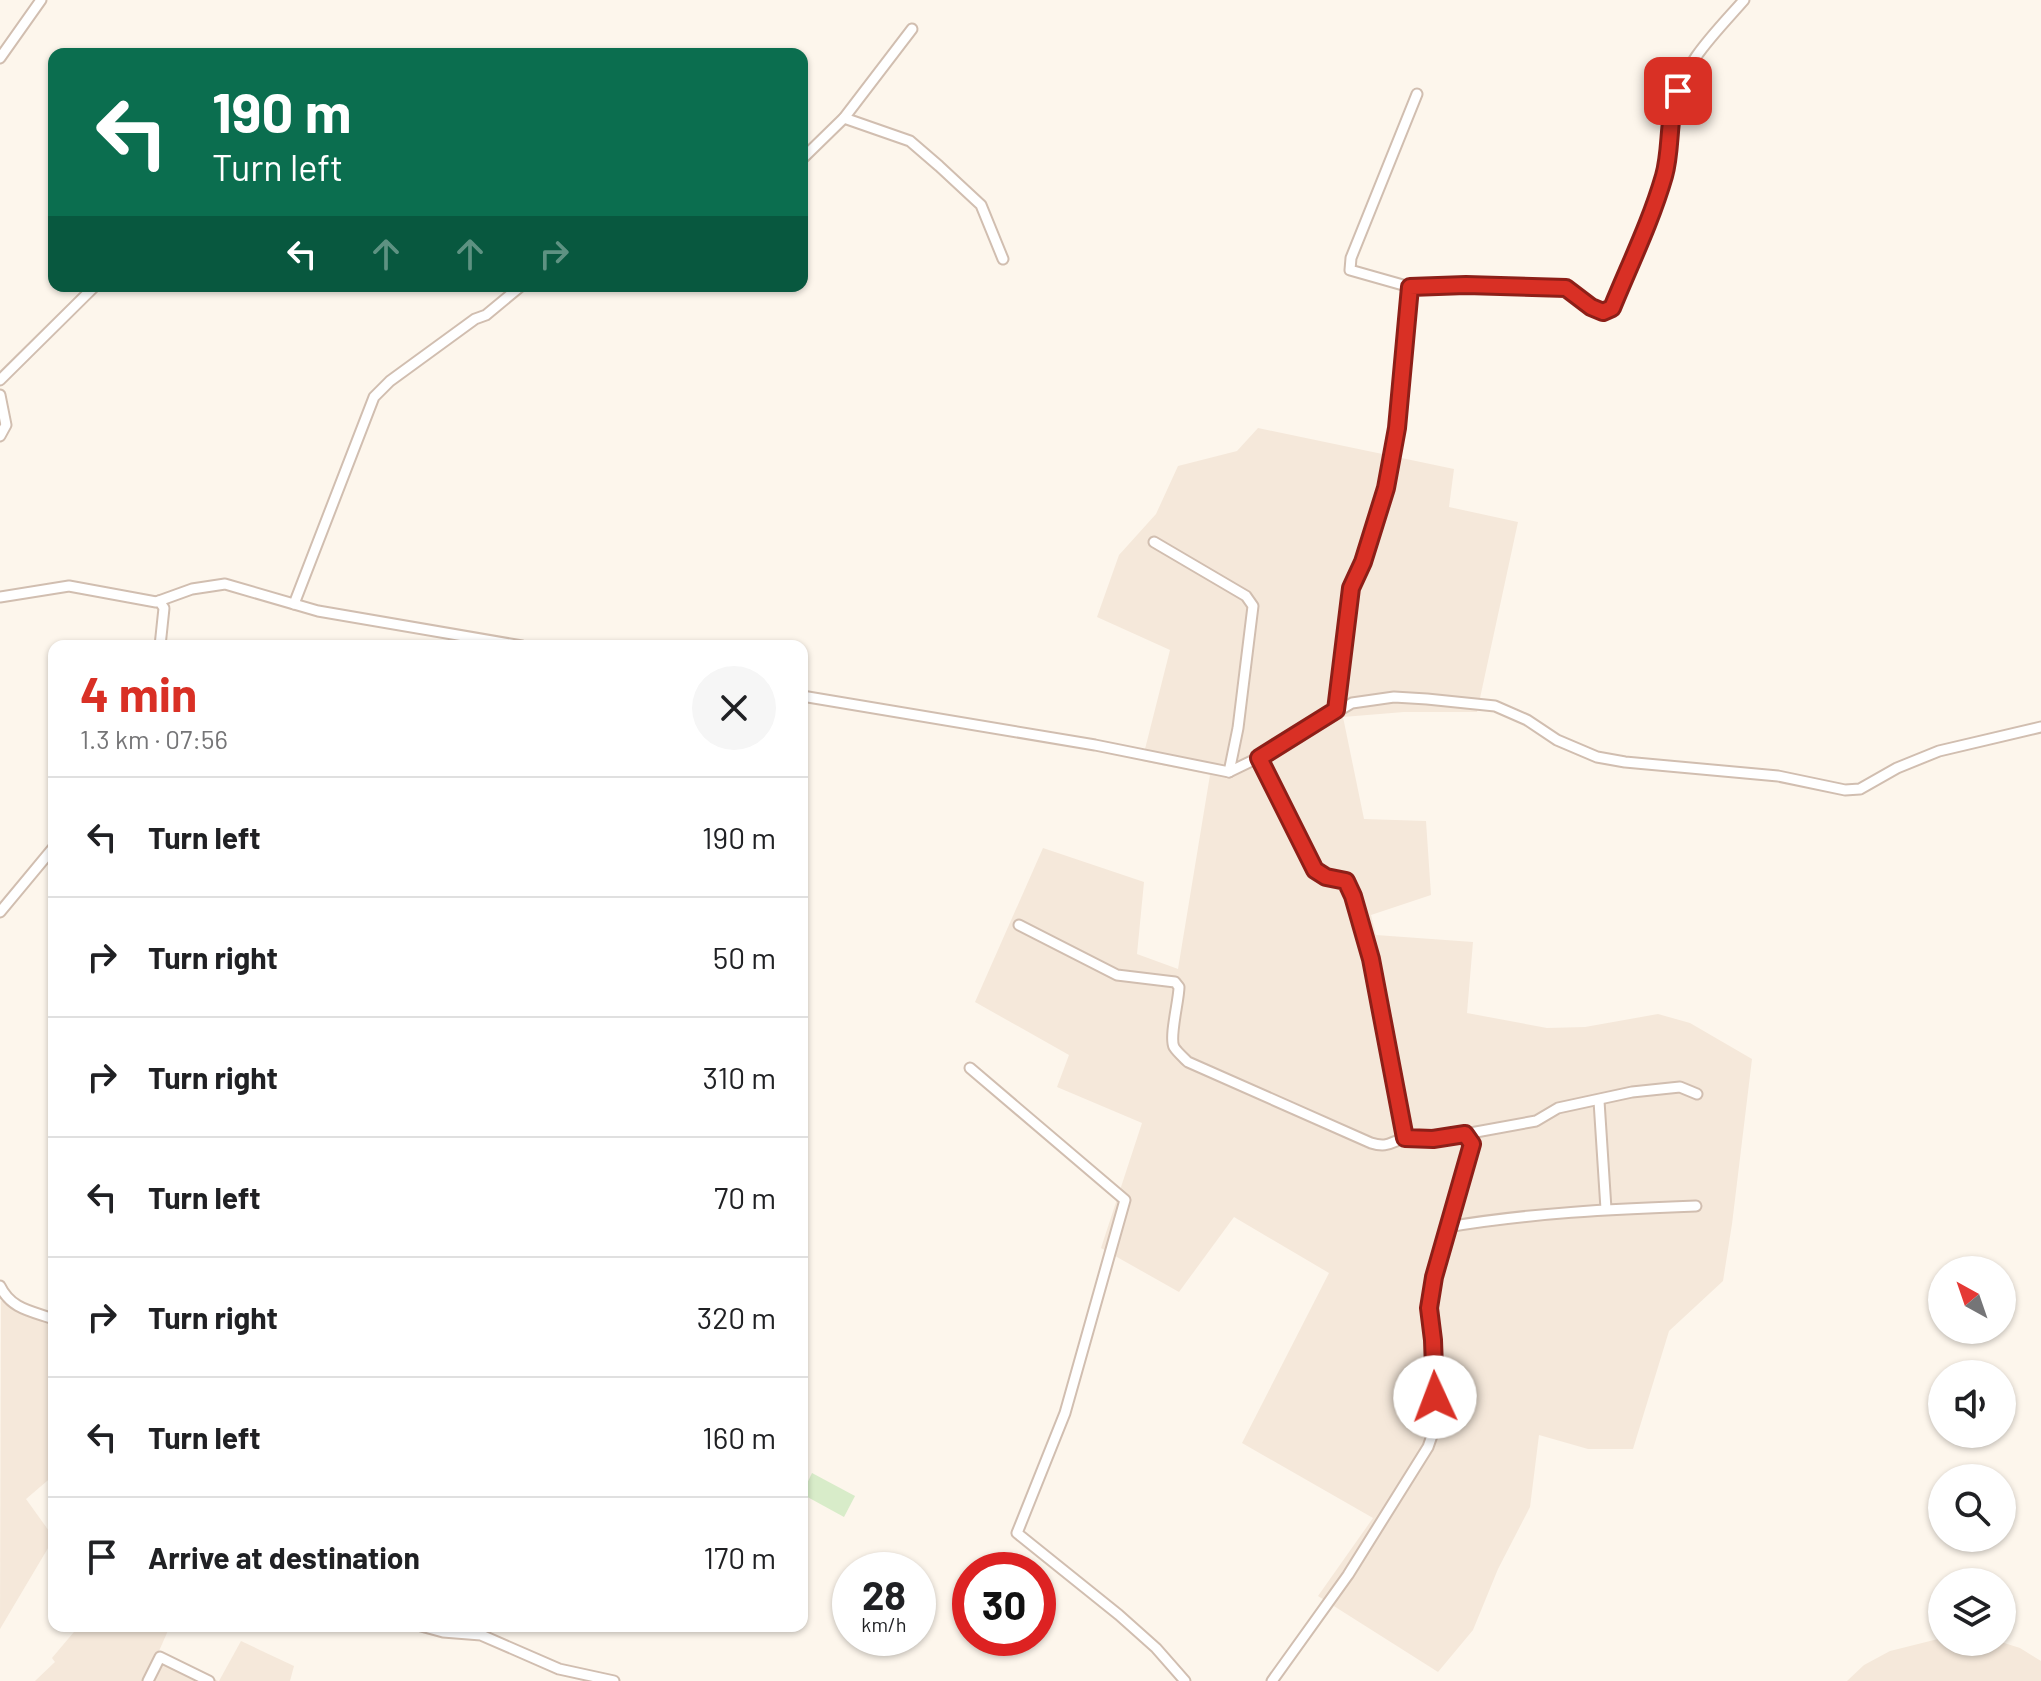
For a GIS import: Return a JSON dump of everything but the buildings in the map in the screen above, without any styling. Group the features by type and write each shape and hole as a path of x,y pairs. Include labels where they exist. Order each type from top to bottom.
{"street":[{"path":"0,58 41,0"},
{"path":"1417,94 1351,258 1350,270 1410,287 1480,285 1566,288 1603,312 1612,308 1651,214 1665,173 1672,106 1684,76 1697,53 1744,0"},
{"path":"808,153 844,118 912,29"},
{"path":"844,118 910,141 939,166 981,205 1003,259"},
{"path":"1336,710 1351,588 1363,562 1386,488 1394,442 1410,287"},
{"path":"0,380 89,292"},
{"path":"294,604 374,397 390,381 475,319 486,315 514,292"},
{"path":"0,395 6,425 0,436"},
{"path":"1154,542 1246,596 1253,606 1238,728 1229,772"},
{"path":"0,597 69,586 159,601 192,589 225,584 318,611 487,640"},
{"path":"159,601 164,608 161,640"},
{"path":"808,697 1064,740 1229,772 1259,758 1336,710 1367,699 1394,697 1495,706 1527,720 1557,740 1597,757 1778,776 1845,790 1860,789 1897,768 1939,751 2041,727"},
{"path":"1259,758 1315,870 1326,877 1346,881 1353,896 1371,959 1405,1138"},
{"path":"0,912 48,854"},
{"path":"1019,925 1117,975 1175,982 1179,987 1174,1047 1188,1062 1385,1147 1405,1138 1433,1139 1536,1121 1558,1108 1632,1092 1680,1087 1697,1094"},
{"path":"970,1068 1125,1200 1065,1413 1017,1533 1119,1615 1156,1648 1185,1681"},
{"path":"1599,1101 1606,1209"},
{"path":"1272,1681 1351,1569 1428,1447 1435,1427 1429,1308 1447,1227 1472,1144 1465,1134"},
{"path":"1447,1227 1514,1216 1696,1206"},
{"path":"0,1286 6,1299 16,1307 48,1317"},
{"path":"443,1632 481,1635 559,1669 614,1681"},
{"path":"148,1681 160,1657 209,1681"}],"shaded area":[{"path":"1258,428 1454,469 1449,507 1518,522 1477,712 1404,712 1343,717 1364,819 1426,821 1431,895 1371,915 1376,935 1473,942 1467,1013 1547,1028 1585,1027 1658,1014 1690,1023 1752,1059 1723,1281 1669,1331 1633,1449 1588,1449 1539,1435 1530,1507 1498,1569 1473,1630 1438,1672 1318,1596 1373,1518 1242,1443 1329,1273 1234,1217 1179,1292 1101,1248 1142,1123 1057,1087 1069,1055 975,1002 1043,848 1144,882 1137,954 1178,969 1210,775 1142,761 1170,650 1097,617 1119,555 1156,514 1178,466 1237,451"},
{"path":"1,1301 48,1313 48,1480 26,1499 48,1530 48,1548 0,1629"},
{"path":"74,1632 167,1632 159,1651 218,1681 35,1681 55,1662 52,1658"},
{"path":"241,1641 294,1666 290,1681 219,1681"},
{"path":"1928,1642 1928,1656 2016,1656 2016,1647 2041,1661 2041,1681 1847,1681 1864,1665 1890,1651"}],"green space":[{"path":"812,1473 855,1496 844,1517 808,1497 808,1481"}],"route":[{"path":"1435,1397 1429,1308 1447,1227 1472,1144 1465,1134 1433,1139 1405,1138 1371,959 1353,896 1346,881 1326,877 1315,870 1259,758 1336,710 1351,588 1363,562 1386,488 1397,428 1410,287 1566,288 1591,307 1603,312 1612,308 1665,173 1672,106 1678,91"}]}
